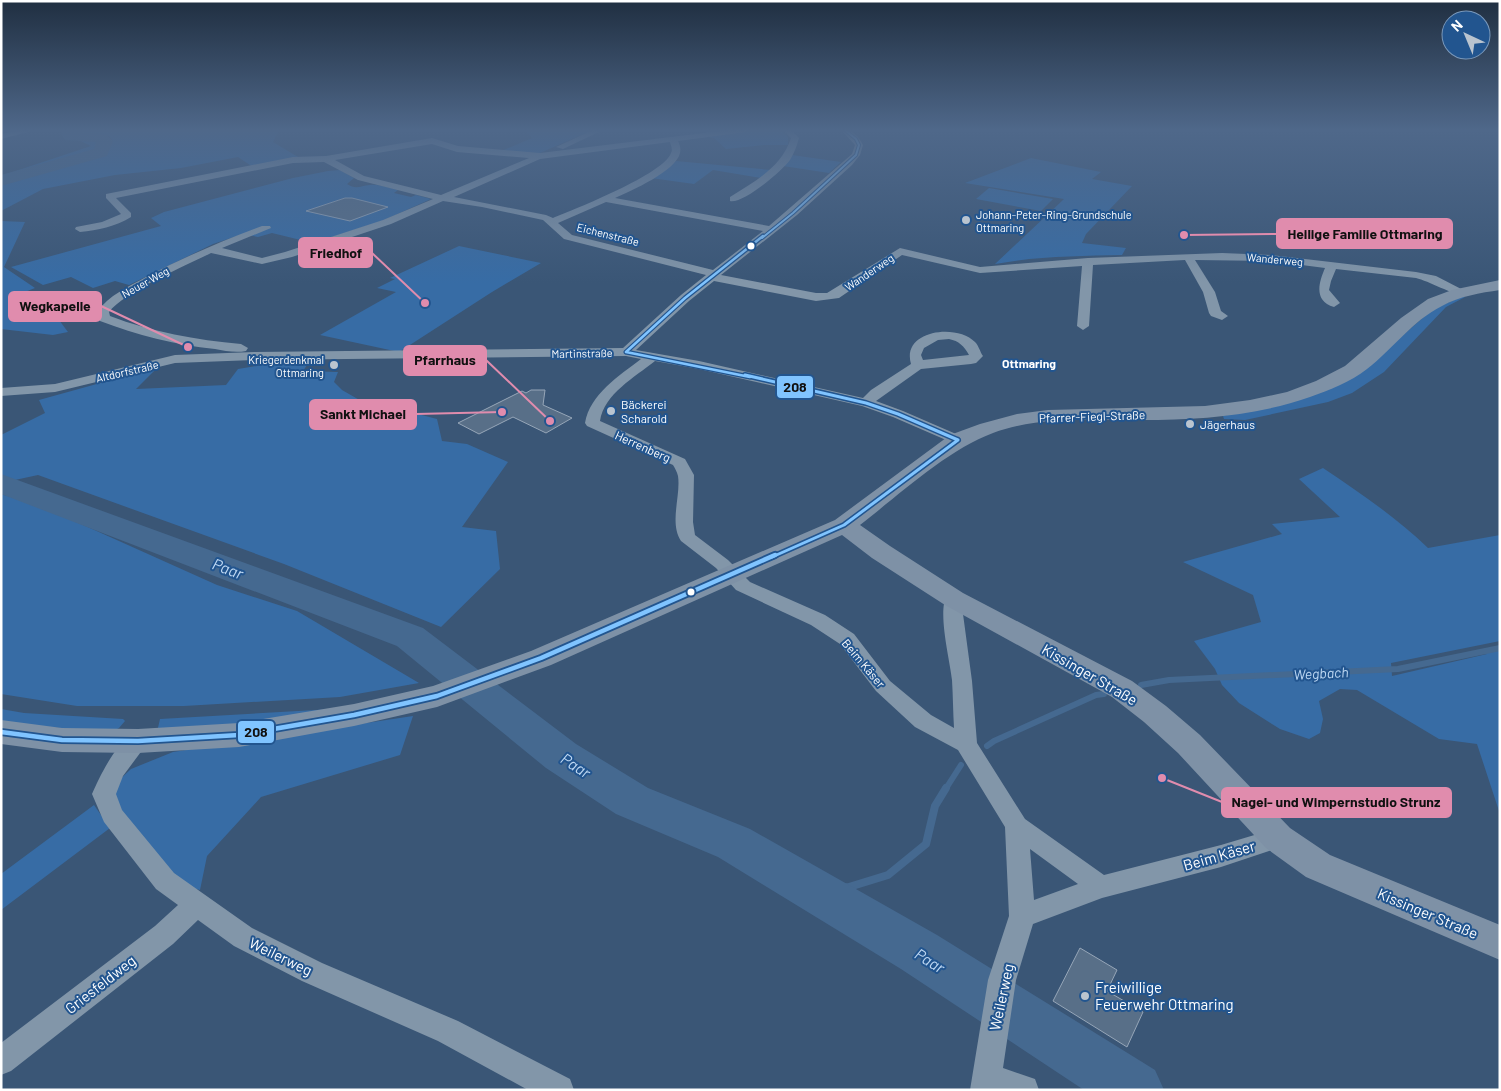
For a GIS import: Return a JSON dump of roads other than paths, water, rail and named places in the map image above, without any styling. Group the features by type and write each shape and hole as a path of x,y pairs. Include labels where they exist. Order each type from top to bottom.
{"main road":[{"name":"Pfarrer-Fiegl-Straße","path":"1,732 62,740 138,741 239,735 354,715 438,696 541,658 844,524 958,440 975,431 996,425 1032,419 1085,414 1204,412 1258,404 1294,396 1340,377 1366,360 1417,314 1436,302 1461,292 1500,285"},
{"name":"Kissinger Straße","path":"844,524 880,552 954,600 1114,685 1138,700 1189,744 1278,838 1318,866 1500,943"}],"street":[{"path":"80,229 96,227 121,219 127,215 108,196 186,181"},
{"name":"Eichenstraße","path":"373,181 441,198 531,214 553,222 560,232 568,237 713,276"},
{"path":"210,249 262,261 363,231 481,181"},
{"path":"553,222 638,181"},
{"path":"733,199 760,181"},
{"path":"626,352 685,298 772,230 829,181"},
{"path":"604,199 772,230"},
{"name":"Neuer Weg","path":"266,228 210,249 123,294 106,308 103,312 104,318 126,327 233,348 313,351 354,356"},
{"name":"Wanderweg","path":"713,276 827,298 835,295 900,251 980,270 1088,261 1246,257 1332,264 1432,278 1461,292"},
{"path":"1188,257 1209,292 1215,312 1222,316"},
{"path":"1083,326 1088,261"},
{"path":"1332,264 1322,288 1325,297 1334,303"},
{"name":"Martinstraße","path":"254,356 626,352 699,365 866,404 898,414 958,440"},
{"name":"Altdorfstraße","path":"1,392 54,388 175,359 254,356"},
{"name":"Herrenberg","path":"652,357 602,398 592,416 592,423 680,462 686,475 685,522 687,537 722,564 732,575"},
{"path":"866,404 876,393 918,365"},
{"name":"Beim Käser","path":"732,575 743,586 818,620 847,639 883,686 923,721 966,744"},
{"name":"Beim Käser","path":"954,600 953,614 962,681 966,744 1017,826 1101,887"},
{"name":"Weilerweg","path":"138,741 113,772 104,794 112,815 165,881 243,937 312,972 448,1031 559,1090"},
{"name":"Beim Käser","path":"1017,826 1022,916 1101,887 1221,856 1278,838"},
{"name":"Griesfeldweg","path":"1,1061 164,935 197,904"},
{"name":"Weilerweg","path":"1022,916 1002,980 986,1084 1024,1090"}],"waterway":[{"name":"Paar","path":"1,483 410,637 561,756 632,801 734,843 919,952 1135,1090"},
{"name":"Wegbach","path":"1141,685 1169,680 1398,669 1500,648"},
{"name":"Wegbach","path":"987,746 994,741 1096,695 1104,694"},
{"name":"Wegbach","path":"945,790 961,765"},
{"name":"Wegbach","path":"814,890 849,887 888,875 926,844 935,806 946,788"}],"place":[{"name":"Johann-Peter-Ring-Grundschule Ottmaring","path":"966,220"},
{"name":"Heilige Familie Ottmaring","path":"1184,235"},
{"name":"Friedhof","path":"425,303"},
{"name":"Wegkapelle","path":"188,347"},
{"name":"Kriegerdenkmal Ottmaring","path":"334,365"},
{"name":"Bäckerei Scharold","path":"611,411"},
{"name":"Sankt Michael","path":"502,412"},
{"name":"Pfarrhaus","path":"550,421"},
{"name":"Jägerhaus","path":"1190,424"},
{"name":"Nagel- und Wimpernstudio Strunz","path":"1162,778"},
{"name":"Freiwillige Feuerwehr Ottmaring","path":"1085,996"}],"district":[{"name":"Ottmaring","path":"1029,363"}]}
